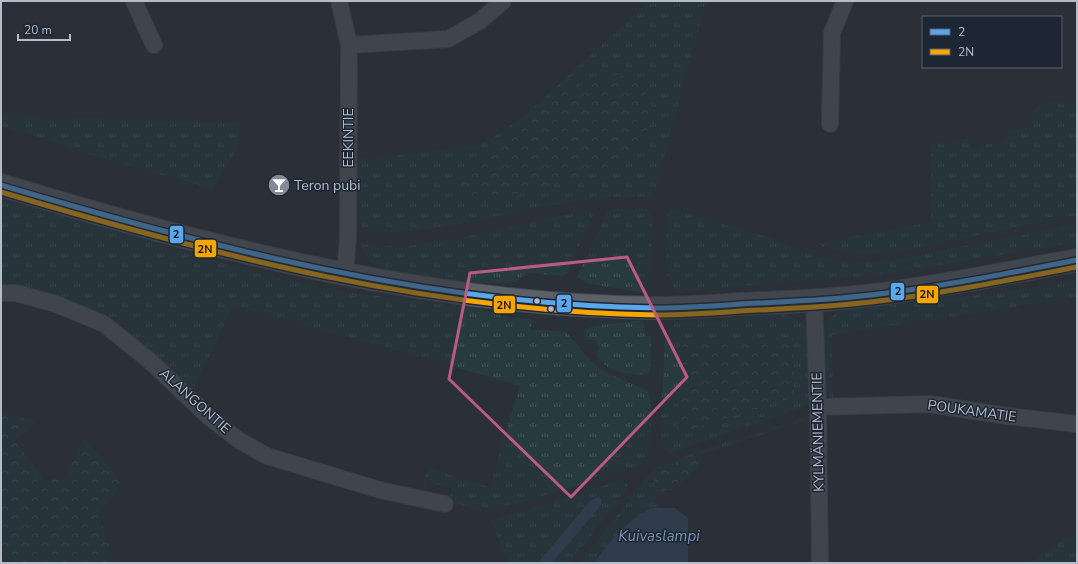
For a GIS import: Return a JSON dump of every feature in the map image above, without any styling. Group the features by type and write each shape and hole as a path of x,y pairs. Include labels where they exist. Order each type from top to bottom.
{"main road":[{"path":"1,185 97,213 345,275 453,293 557,304 659,308 814,301 913,290 1077,260"}],"street":[{"path":"134,1 154,45"},
{"name":"EEKINTIE","path":"339,1 349,45 348,237 345,275"},
{"path":"349,45 448,38 480,21 503,1"},
{"path":"830,124 832,33 845,1"},
{"name":"ALANGONTIE","path":"1,293 16,293 56,304 104,324 150,361 209,417 240,441 267,456 380,490 445,504"},
{"name":"KYLMÄNIEMENTIE","path":"814,301 818,407 820,563"},
{"name":"POUKAMATIE","path":"818,407 930,404 1007,416 1077,424"}],"highlighted area":[{"path":"627,257 687,377 571,497 449,379 470,273"}],"green space":[{"path":"649,1 706,1 654,194 649,197 612,197 571,202 454,225 424,229 395,232 365,231 360,225 356,160 480,145 522,118"},
{"path":"619,74 643,86 656,115 632,155 591,174 471,205 452,185 567,89"},
{"path":"1046,103 1077,104 1077,215 895,252 859,254 823,247 819,243 931,222 931,145 967,139 973,150 987,144 1007,140 1008,131 1031,127 1033,112 1037,107"},
{"path":"1,116 222,123 240,122 238,147 213,189 107,160 1,126"},
{"path":"1,198 272,277 331,290 481,309 510,318 532,319 531,330 563,331 567,333 589,359 601,370 648,391 650,397 652,432 646,458 642,465 530,500 498,508 476,510 448,501 452,487 427,483 423,492 419,495 428,468 489,487 520,386 233,306 192,392 127,332 130,324 126,321 120,326 95,312 1,286"},
{"path":"615,209 648,209 653,215 649,280 641,292 589,284 577,277 607,212"},
{"path":"673,209 773,239 815,256 856,263 895,260 1077,224 1077,242 895,273 676,292 666,273 666,220 668,213"},
{"path":"591,211 593,215 567,273 562,276 526,273 516,282 474,283 386,270 369,261 360,244 398,246 450,240 544,219"},
{"path":"1077,280 1077,297 832,335 833,399 826,393 823,332 827,321 840,310 1013,291"},
{"path":"784,315 801,322 807,333 809,351 809,402 806,406 670,453 662,449 660,443 665,336 668,337 675,321 710,321 720,323 726,318"},
{"path":"642,320 647,337 651,335 650,371 648,374 626,373 611,369 605,365 596,353 600,349 596,341 587,339 583,332 593,326"},
{"path":"793,338 794,397 677,434 683,341"},
{"path":"1,412 37,422 15,441 45,481 66,477 84,437 123,485 98,513 115,563 14,563 1,550"},
{"path":"808,416 811,419 699,455 695,469 690,475 684,480 656,495 658,508 653,508 626,524 594,563 580,563 650,473 655,469 698,451"},
{"path":"699,455 695,469 690,475 684,480 656,495 654,483 656,474 674,463"},
{"path":"626,480 627,488 570,563 508,563 491,520"},
{"path":"1077,537 1077,563 1028,563 1064,539"}],"water":[{"path":"599,496 602,500 601,505 552,563 538,563 590,501"},
{"name":"Kuivaslampi","path":"653,508 675,508 688,518 688,563 594,563 620,531 634,519"}],"transit line":[{"name":"2","path":"1,185 162,231 325,269 407,285 490,297 573,304 667,308 806,301 871,295 923,288 1077,260"},
{"name":"2N","path":"1,192 162,238 325,276 407,292 490,304 573,311 667,315 806,308 871,302 923,295 1077,267"}],"place":[{"name":"Teron pubi","path":"279,185"}]}
